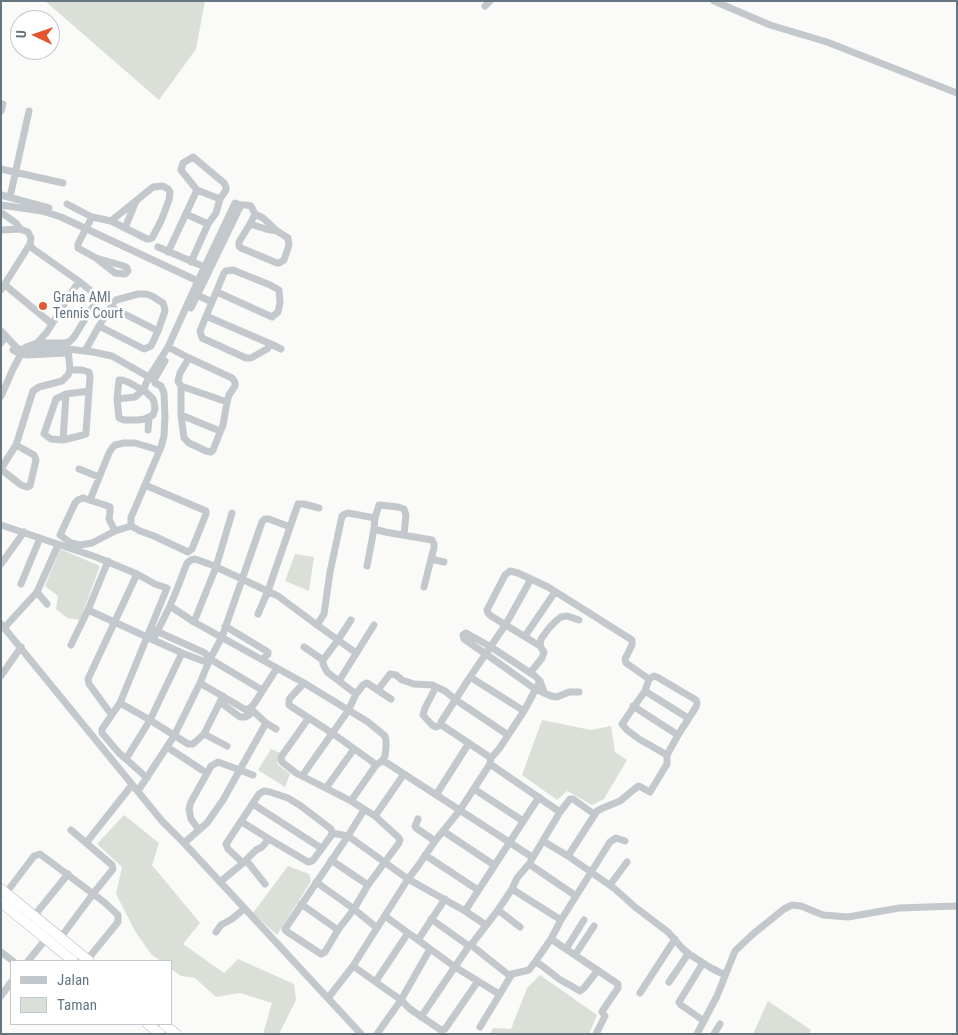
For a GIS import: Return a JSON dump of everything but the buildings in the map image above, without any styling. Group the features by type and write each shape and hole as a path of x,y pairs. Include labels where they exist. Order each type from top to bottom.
{"highway":[{"path":"3,894 61,937 71,955"},
{"path":"3,894 46,939 71,955 85,960"},
{"path":"149,1025 160,1034"},
{"path":"165,1025 176,1034"}],"street":[{"path":"714,1 770,25 827,42 957,93"},
{"path":"10,197 29,111"},
{"path":"191,262 208,224 216,213 226,187 224,183 193,157 183,163 181,170 197,190 220,199"},
{"path":"1,170 64,183"},
{"path":"67,204 92,216 111,221 147,239 152,238 161,221 170,192 163,186 153,187 111,221"},
{"path":"168,252 197,190"},
{"path":"1,195 49,208"},
{"path":"125,228 136,201"},
{"path":"1,205 42,211 61,217 200,282"},
{"path":"170,348 230,221 241,206 251,206 255,214 288,238 284,260 278,263 240,247 239,242 255,214"},
{"path":"216,213 230,221"},
{"path":"1,214 28,232 31,238 30,244 3,287 52,324"},
{"path":"186,214 208,224"},
{"path":"92,216 78,244 78,248 96,258"},
{"path":"250,224 277,231"},
{"path":"1,230 20,228"},
{"path":"3,337 12,349 21,354 69,342 97,302 98,298 96,295 39,254 30,244"},
{"path":"158,247 200,265"},
{"path":"217,292 274,316 278,312 280,303 279,290 233,270 225,272 200,332 202,338 246,358 251,358 267,349 271,344"},
{"path":"39,349 47,332 80,282"},
{"path":"117,399 135,397 153,380 197,295 200,282"},
{"path":"84,351 99,326 115,301 141,293 152,296 163,303 165,309 151,346 144,349 99,326"},
{"path":"197,295 212,302"},
{"path":"111,307 158,331"},
{"path":"206,316 281,349"},
{"path":"1,326 21,346 39,349"},
{"path":"3,337 16,347 28,350 84,351 112,356 160,386 164,393 164,436 131,517 131,526"},
{"path":"170,348 234,380 235,386 229,395 223,425 213,450 209,452 184,438 181,415 181,386 178,377 189,358"},
{"path":"16,445 34,455 36,460 30,486 28,487 22,485 2,470 2,466 16,445 34,390 66,378 70,370 68,351"},
{"path":"68,351 113,360 145,379 144,388"},
{"path":"1,396 21,354"},
{"path":"70,370 89,372 89,391 86,434 63,440 51,439 44,434 54,402 58,397 89,391"},
{"path":"119,380 144,388 153,398 155,409 153,415 148,418 124,420 119,418 117,399 119,380"},
{"path":"181,386 227,402"},
{"path":"63,440 66,394"},
{"path":"181,415 220,432"},
{"path":"148,418 148,430"},
{"path":"90,500 109,453 115,445 124,443 160,448"},
{"path":"79,469 99,477"},
{"path":"115,531 109,519 110,507 83,498 76,501 60,535 71,543 80,545 92,543 115,531 131,526 188,552 192,549 206,511 145,485"},
{"path":"258,614 268,591 298,504 319,508"},
{"path":"367,566 375,518 380,505 402,508 404,510 406,515 404,535"},
{"path":"194,622 216,567 232,513"},
{"path":"318,625 324,614 330,572 342,516 348,514 375,518"},
{"path":"138,791 174,736 222,637 263,520 274,520 290,527"},
{"path":"1,525 96,557 138,574 155,584 176,591"},
{"path":"374,529 432,540 434,548 424,587"},
{"path":"1,564 24,532"},
{"path":"21,584 40,538"},
{"path":"58,545 37,592 3,626 162,821 360,1033"},
{"path":"154,630 170,606 187,563 195,559 216,567 282,599 356,653"},
{"path":"431,559 444,562"},
{"path":"71,644 88,610 108,562"},
{"path":"530,673 542,658 544,652 540,646 492,616 487,610 505,575 510,571 543,584 632,640 632,645 625,660 650,679"},
{"path":"111,714 88,681 138,574"},
{"path":"441,725 443,718 506,624 531,579"},
{"path":"148,778 119,753 102,733 102,729 120,702 150,639 167,588"},
{"path":"37,592 47,604"},
{"path":"525,636 555,592"},
{"path":"170,606 194,622 304,683 368,722 385,736 385,756 351,801"},
{"path":"88,610 172,649 203,661 210,659"},
{"path":"540,646 549,628 557,620 567,616 579,620"},
{"path":"351,620 323,660 323,664 327,672 356,694"},
{"path":"339,681 374,625"},
{"path":"226,626 268,652 263,659"},
{"path":"154,630 205,653 210,659 262,690"},
{"path":"544,692 540,681 530,673 491,647 466,633 463,635 464,639 535,688 555,698 568,692 579,692"},
{"path":"233,644 239,634"},
{"path":"172,649 175,640"},
{"path":"1,676 21,647"},
{"path":"304,647 323,660"},
{"path":"126,759 150,720 182,653"},
{"path":"252,710 262,690 277,668"},
{"path":"378,690 390,674 414,684 432,685 445,691 508,735"},
{"path":"470,677 524,711"},
{"path":"568,856 594,814 620,801 639,786 650,792 667,764 667,755 696,706 697,701 657,677 652,677 645,691 622,722 622,725 639,739 667,755"},
{"path":"328,998 353,966 434,841 460,810 524,711 540,681"},
{"path":"200,683 221,699 244,710 252,710 266,723 276,729"},
{"path":"304,683 289,700 290,705 370,760 387,763 510,842 576,896"},
{"path":"302,776 348,711 356,694 365,683 391,699"},
{"path":"436,687 423,715 432,725 441,725 469,743 490,761 560,812"},
{"path":"645,691 688,718"},
{"path":"120,702 190,745 204,734 221,699"},
{"path":"634,706 678,735"},
{"path":"308,719 281,758 282,762 302,776 351,801 375,816 400,840 368,885 325,952 321,954 286,931 285,928 364,810"},
{"path":"184,843 207,823 223,800 266,723"},
{"path":"204,734 227,746"},
{"path":"436,794 469,743"},
{"path":"167,747 202,770"},
{"path":"326,788 354,749"},
{"path":"199,830 191,819 189,809 211,766 218,762 254,775"},
{"path":"375,816 404,774"},
{"path":"86,843 132,785"},
{"path":"474,789 523,821"},
{"path":"265,884 226,846 259,794 264,791 282,796 301,806 331,830 332,833 348,836 408,879 445,899 486,925"},
{"path":"465,911 539,797"},
{"path":"421,1017 470,945 498,910 519,875 544,841 560,812 572,799 594,814"},
{"path":"253,804 321,848"},
{"path":"418,819 416,828 434,841"},
{"path":"242,822 308,862 313,860 332,833"},
{"path":"61,937 113,871 112,865 71,830"},
{"path":"443,831 494,864"},
{"path":"220,882 256,850 262,848 266,838"},
{"path":"480,1026 510,976 529,970 535,962 610,842 616,838 625,841"},
{"path":"544,841 610,885 663,928 688,954 725,975"},
{"path":"3,894 34,856 40,854 68,874 116,913 119,918 118,922 89,960"},
{"path":"425,855 478,890"},
{"path":"331,860 368,885"},
{"path":"610,885 627,862"},
{"path":"34,916 68,874"},
{"path":"316,882 377,928"},
{"path":"512,889 561,920"},
{"path":"418,940 445,899"},
{"path":"301,904 338,930"},
{"path":"699,1033 717,996 733,954 738,947 784,909 792,905 801,906 823,915 848,917 899,908 957,906"},
{"path":"216,932 221,925 244,909"},
{"path":"498,910 520,927"},
{"path":"385,916 455,967 500,994"},
{"path":"432,919 510,976"},
{"path":"566,949 584,920"},
{"path":"575,955 594,926"},
{"path":"376,981 408,933"},
{"path":"29,960 46,939"},
{"path":"550,939 616,982 618,986 602,1012 604,1016 596,1034"},
{"path":"640,993 675,939"},
{"path":"377,1034 401,1000 430,949"},
{"path":"1,952 12,960"},
{"path":"669,982 688,954"},
{"path":"535,962 580,991 598,970"},
{"path":"703,963 679,1002 704,1021"},
{"path":"353,966 376,981 421,1017 438,1028 445,1029 478,981"},
{"path":"1,996 10,983"},
{"path":"714,1034 720,1024"}],"green space":[{"path":"45,1 205,1 196,49 159,100 60,14 60,10 55,10"},
{"path":"60,549 100,566 80,620 67,618 56,609 58,596 45,586"},
{"path":"295,554 314,557 309,591 285,581"},
{"path":"542,720 591,730 611,726 615,752 627,760 604,799 592,805 567,791 557,800 522,775"},
{"path":"271,749 283,754 277,764 290,774 285,787 258,770"},
{"path":"124,815 159,843 152,865 200,923 183,944 224,973 238,959 294,984 296,1000 279,1034 263,1034 272,1003 240,993 216,997 195,978 181,976 172,970 172,960 160,960 151,954 135,931 116,894 122,867 97,844"},
{"path":"288,866 309,874 311,881 277,935 253,913"},
{"path":"540,975 597,1015 589,1034 490,1034 493,1028 511,1029 527,988"},
{"path":"768,1001 811,1030 809,1034 753,1034"}],"place":[{"name":"Graha AMI Tennis Court","path":"43,306"}]}
